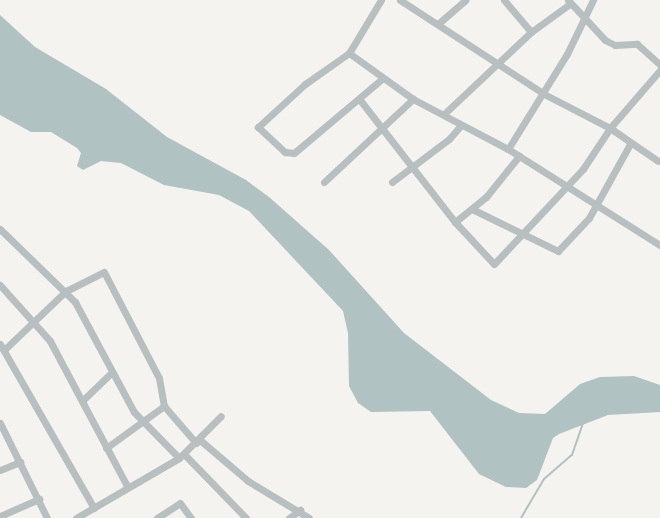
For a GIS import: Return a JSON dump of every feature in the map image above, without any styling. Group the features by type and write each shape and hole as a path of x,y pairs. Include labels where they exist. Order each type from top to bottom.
{"street":[{"path":"381,0 349,53 305,84 258,127 291,154 360,100 382,79"},
{"path":"400,0 439,23 544,94 610,128 630,144 658,161"},
{"path":"439,23 465,0"},
{"path":"504,0 531,32"},
{"path":"508,150 544,94 593,0"},
{"path":"444,114 497,62 570,1 584,19 610,44 636,44 660,65"},
{"path":"349,53 382,79 413,99 519,156 598,204 660,245"},
{"path":"360,100 412,169 455,222 492,263 524,235 568,187 610,128 660,70"},
{"path":"324,182 383,131 413,99"},
{"path":"392,182 412,169 461,125"},
{"path":"472,210 558,251 598,204 630,144"},
{"path":"455,222 472,210 519,156"},
{"path":"0,229 66,291 134,412 246,518"},
{"path":"94,508 3,347 35,321 66,291 107,274 159,378 164,406 198,441 248,481 300,510 309,518"},
{"path":"0,285 35,321 83,400 127,486"},
{"path":"83,400 112,372"},
{"path":"106,448 164,406"},
{"path":"76,518 127,486 182,456 221,416"},
{"path":"0,424 47,518"},
{"path":"0,470 20,462"},
{"path":"0,516 39,499"},
{"path":"158,518 180,503 191,518"},
{"path":"289,518 300,510"}],"shaded area":[{"path":"0,15 35,47 106,89 167,137 246,180 269,197 329,250 404,333 491,400 519,413 545,414 580,384 600,377 634,376 660,385 660,412 608,415 559,434 553,438 537,480 526,488 506,487 479,474 430,411 371,412 358,403 349,386 348,333 343,311 249,211 219,195 164,185 121,163 101,161 83,170 77,166 81,153 77,148 51,132 31,132 0,115"}],"waterway":[{"path":"521,518 544,479 572,455 583,423"}]}
